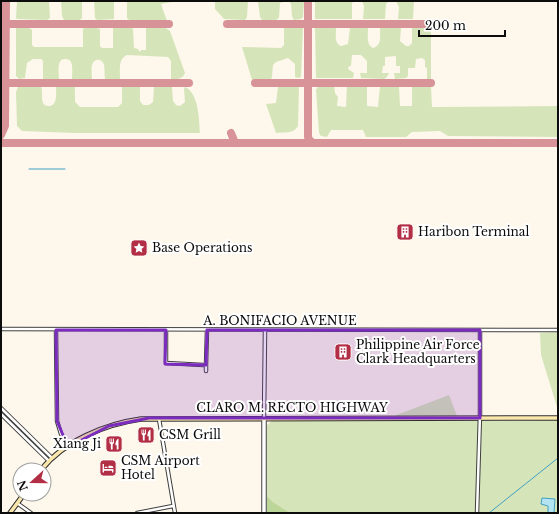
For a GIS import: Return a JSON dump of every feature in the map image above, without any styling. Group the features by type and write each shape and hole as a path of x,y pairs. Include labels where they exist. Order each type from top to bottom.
{"main road":[{"name":"CLARO M. RECTO HIGHWAY","path":"51,460 83,438 116,424 141,419 558,418"},
{"path":"10,513 17,503"}],"street":[{"name":"A. BONIFACIO AVENUE","path":"1,329 558,330"},
{"path":"56,330 57,421 61,434 68,447"},
{"path":"166,330 167,363 206,365"},
{"path":"206,371 207,330"},
{"path":"264,513 265,330"},
{"path":"477,513 480,418 480,330"},
{"path":"1,408 51,460"},
{"path":"4,411 1,414 51,460"},
{"path":"159,418 175,513"},
{"path":"17,503 31,513"},
{"path":"137,513 173,506"}],"highlighted area":[{"path":"56,330 166,330 165,364 206,365 207,330 480,330 480,418 149,418 109,426 68,447 57,421"}],"green space":[{"path":"17,1 49,1 50,18 47,20 17,19"},
{"path":"61,1 82,1 82,18 80,20 64,20 62,16"},
{"path":"94,1 114,1 114,19 97,20 95,18"},
{"path":"127,1 178,1 161,4 167,21 129,20 127,18"},
{"path":"215,1 248,1 247,17 245,20 224,19 215,9"},
{"path":"258,1 286,1 280,3 279,18 276,20 262,20 260,17"},
{"path":"287,1 304,1 303,17 301,19 294,20 292,16 291,4"},
{"path":"315,1 355,1 352,3 352,19 315,19"},
{"path":"362,1 389,1 386,4 385,19 363,19 364,6"},
{"path":"396,1 414,1 413,19 398,19 399,7"},
{"path":"89,27 96,28 100,29 100,46 102,48 113,48 113,28 130,27 133,29 134,48 138,49 140,52 141,50 146,50 146,27 164,27 170,31 185,73 182,77 179,79 171,79 171,61 168,57 127,55 121,62 120,79 105,79 104,65 102,61 96,60 92,65 92,79 72,79 72,64 71,61 67,59 60,61 59,79 43,79 43,61 41,59 33,59 27,63 25,78 19,79 16,76 16,28 29,28 32,30 32,45 34,47 83,47 83,29"},
{"path":"284,27 303,27 301,77 295,77 295,64 288,58 276,62 273,65 271,79 252,80 242,47 281,48 284,45"},
{"path":"315,28 336,28 336,41 341,46 348,44 350,28 368,28 368,42 373,48 379,43 380,28 401,28 400,41 406,46 409,46 412,43 412,28 431,28 431,80 427,80 427,68 425,67 425,60 422,58 416,59 415,68 408,68 408,76 406,78 395,79 394,73 400,73 400,66 396,66 396,56 385,57 385,66 383,66 382,73 389,73 384,79 361,78 360,73 367,73 367,61 361,55 352,55 351,66 349,66 348,69 354,73 353,78 316,78"},
{"path":"319,85 334,85 335,93 338,97 337,106 346,107 347,85 367,86 367,106 378,107 380,86 399,86 400,106 412,106 412,86 431,87 432,107 558,106 558,137 448,136 440,131 412,132 406,137 366,137 363,130 331,130 327,137 321,136 319,133 316,90"},
{"path":"41,86 43,103 51,106 55,102 56,86 75,86 75,102 80,107 118,107 122,103 122,87 140,86 140,101 143,105 149,105 153,102 154,86 172,87 173,101 176,105 180,106 185,102 185,87 190,90 196,101 199,114 200,133 75,133 22,131 17,126 16,92 18,87"},
{"path":"299,86 298,126 296,129 291,131 276,133 266,104 276,103 278,87"},
{"path":"558,332 558,410 541,355 540,333"},
{"path":"449,395 457,416 394,416"},
{"path":"558,420 558,513 288,512 267,496 267,425 272,421"},
{"path":"267,496 273,502 290,513 267,513"}],"water":[{"path":"542,498 555,499 554,513 548,513 548,506 541,504"}],"waterway":[{"path":"29,169 65,169"},
{"path":"489,513 558,458"}],"taxiway":[{"path":"1,135 5,126 6,1"},
{"path":"308,1 308,137 310,141 314,143"},
{"path":"1,24 169,24"},
{"path":"227,24 429,24"},
{"path":"1,83 189,83"},
{"path":"255,83 431,83"},
{"path":"231,133 235,143"},
{"path":"1,143 558,143"}],"place":[{"name":"Haribon Terminal","path":"405,232"},
{"name":"Base Operations","path":"139,248"},
{"name":"Philippine Air Force Clark Headquarters","path":"343,352"},
{"name":"CSM Grill","path":"146,435"},
{"name":"Xiang Ji","path":"114,444"},
{"name":"CSM Airport Hotel","path":"108,468"}]}
